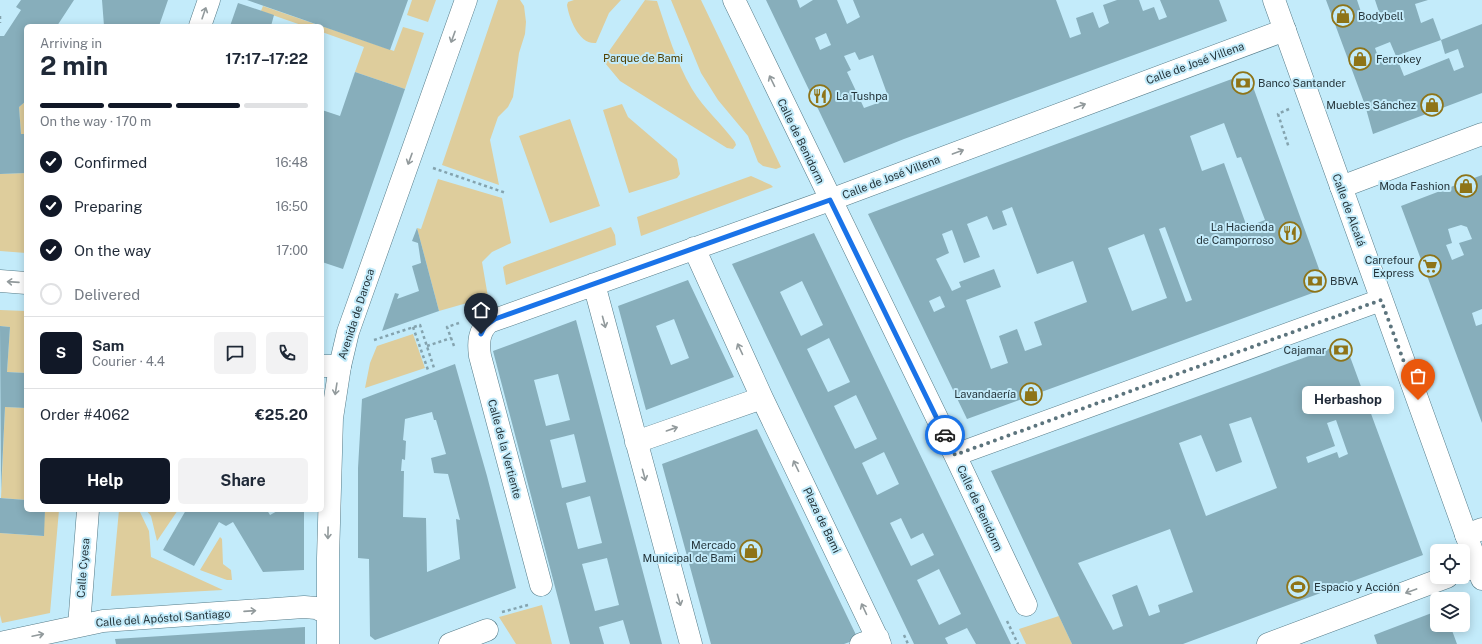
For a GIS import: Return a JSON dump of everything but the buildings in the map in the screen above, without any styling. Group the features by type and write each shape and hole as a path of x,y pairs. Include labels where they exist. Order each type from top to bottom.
{"street":[{"path":"201,24 209,0"},
{"name":"Avenida de Daroca","path":"328,644 329,471 332,418 331,366 348,332 466,0"},
{"name":"Calle de Benidorm","path":"734,0 955,455 1026,605"},
{"name":"Calle de Alcalá","path":"1274,0 1381,300 1474,532 1474,572"},
{"name":"Calle de José Villena","path":"495,319 830,200 1285,30"},
{"path":"1341,187 1482,134"},
{"name":"Plaza de Bami","path":"694,248 873,642"},
{"path":"0,281 24,283"},
{"path":"594,284 691,644"},
{"path":"955,455 1381,300"},
{"name":"Calle de la Vertiente","path":"495,319 485,326 478,340 480,356 537,594"},
{"path":"636,442 762,398"},
{"name":"Calle Cyesa","path":"79,626 88,512"},
{"path":"1268,644 1430,583"},
{"name":"Calle del Apóstol Santiago","path":"0,643 103,621 304,608 316,608 327,613"},
{"path":"450,644 487,630"}],"path":[{"path":"0,16 0,23"},
{"path":"1282,127 1289,148"},
{"path":"433,168 506,193"},
{"path":"374,340 420,325 434,368"},
{"path":"413,327 428,370"},
{"path":"427,346 451,338"},
{"path":"500,612 537,594"}],"green space":[{"path":"412,0 436,0 428,22 407,15"},
{"path":"498,0 520,0 524,6 526,22 525,34 519,53 513,97 508,107 498,117 490,140 499,185 442,165"},
{"path":"574,0 621,0 609,13 596,43 585,40 576,30 570,17 567,5 568,2"},
{"name":"Parque de Bami","path":"645,0 657,1 672,46 686,79 702,103 735,142 736,145 733,149 727,148 620,81 605,63 607,54"},
{"path":"671,0 701,0 781,167 776,169 763,166 758,162 748,136 718,100 701,73"},
{"path":"263,6 315,24 298,24 261,11"},
{"path":"324,27 394,51 403,27 424,33 405,89 355,72 364,47 324,33"},
{"path":"24,103 24,139 21,134 19,107"},
{"path":"622,104 628,117 677,159 680,174 677,178 629,193 603,110"},
{"path":"570,119 600,206 550,223 519,136"},
{"path":"24,173 24,253 0,251 0,174"},
{"path":"751,176 773,187 641,236 637,217"},
{"path":"438,179 502,198 511,243 492,252 482,262 488,297 439,311 417,228 421,229"},
{"path":"611,227 615,235 616,245 506,285 503,267 506,265"},
{"path":"0,310 24,311 24,373 7,372 10,327 0,326"},
{"path":"413,334 425,368 365,388 370,363 377,346"},
{"path":"5,407 24,408 24,500 1,498"},
{"path":"45,512 59,512 50,613 2,623 0,615 0,533 43,536"},
{"path":"119,512 140,512 149,531 151,557 223,590 111,596"},
{"path":"148,512 177,512 157,541 151,516"},
{"path":"220,537 222,539 223,564 231,570 232,580 227,580 200,570"},
{"path":"542,605 552,644 516,644 499,617"},
{"path":"1059,616 1072,644 1026,644 1019,629"}],"way so far":[{"path":"945,435 955,455 1381,300 1418,400"}],"place":[{"name":"Bodybell","path":"1343,16"},
{"name":"Ferrokey","path":"1360,59"},
{"name":"Banco Santander","path":"1243,83"},
{"name":"La Tushpa","path":"820,96"},
{"name":"Muebles Sánchez","path":"1432,105"},
{"name":"Moda Fashion","path":"1466,186"},
{"name":"La Hacienda de Camporroso","path":"1290,233"},
{"name":"Carrefour Express","path":"1430,266"},
{"name":"BBVA","path":"1315,281"},
{"name":"Cajamar","path":"1341,350"},
{"name":"Lavandaería","path":"1031,394"},
{"name":"Herbashop","path":"1418,400"},
{"name":"Mercado Municipal de Bami","path":"751,551"},
{"name":"Espacio y Acción","path":"1298,587"}],"route":[{"path":"481,334 485,326 495,319 830,200 945,435"}]}
